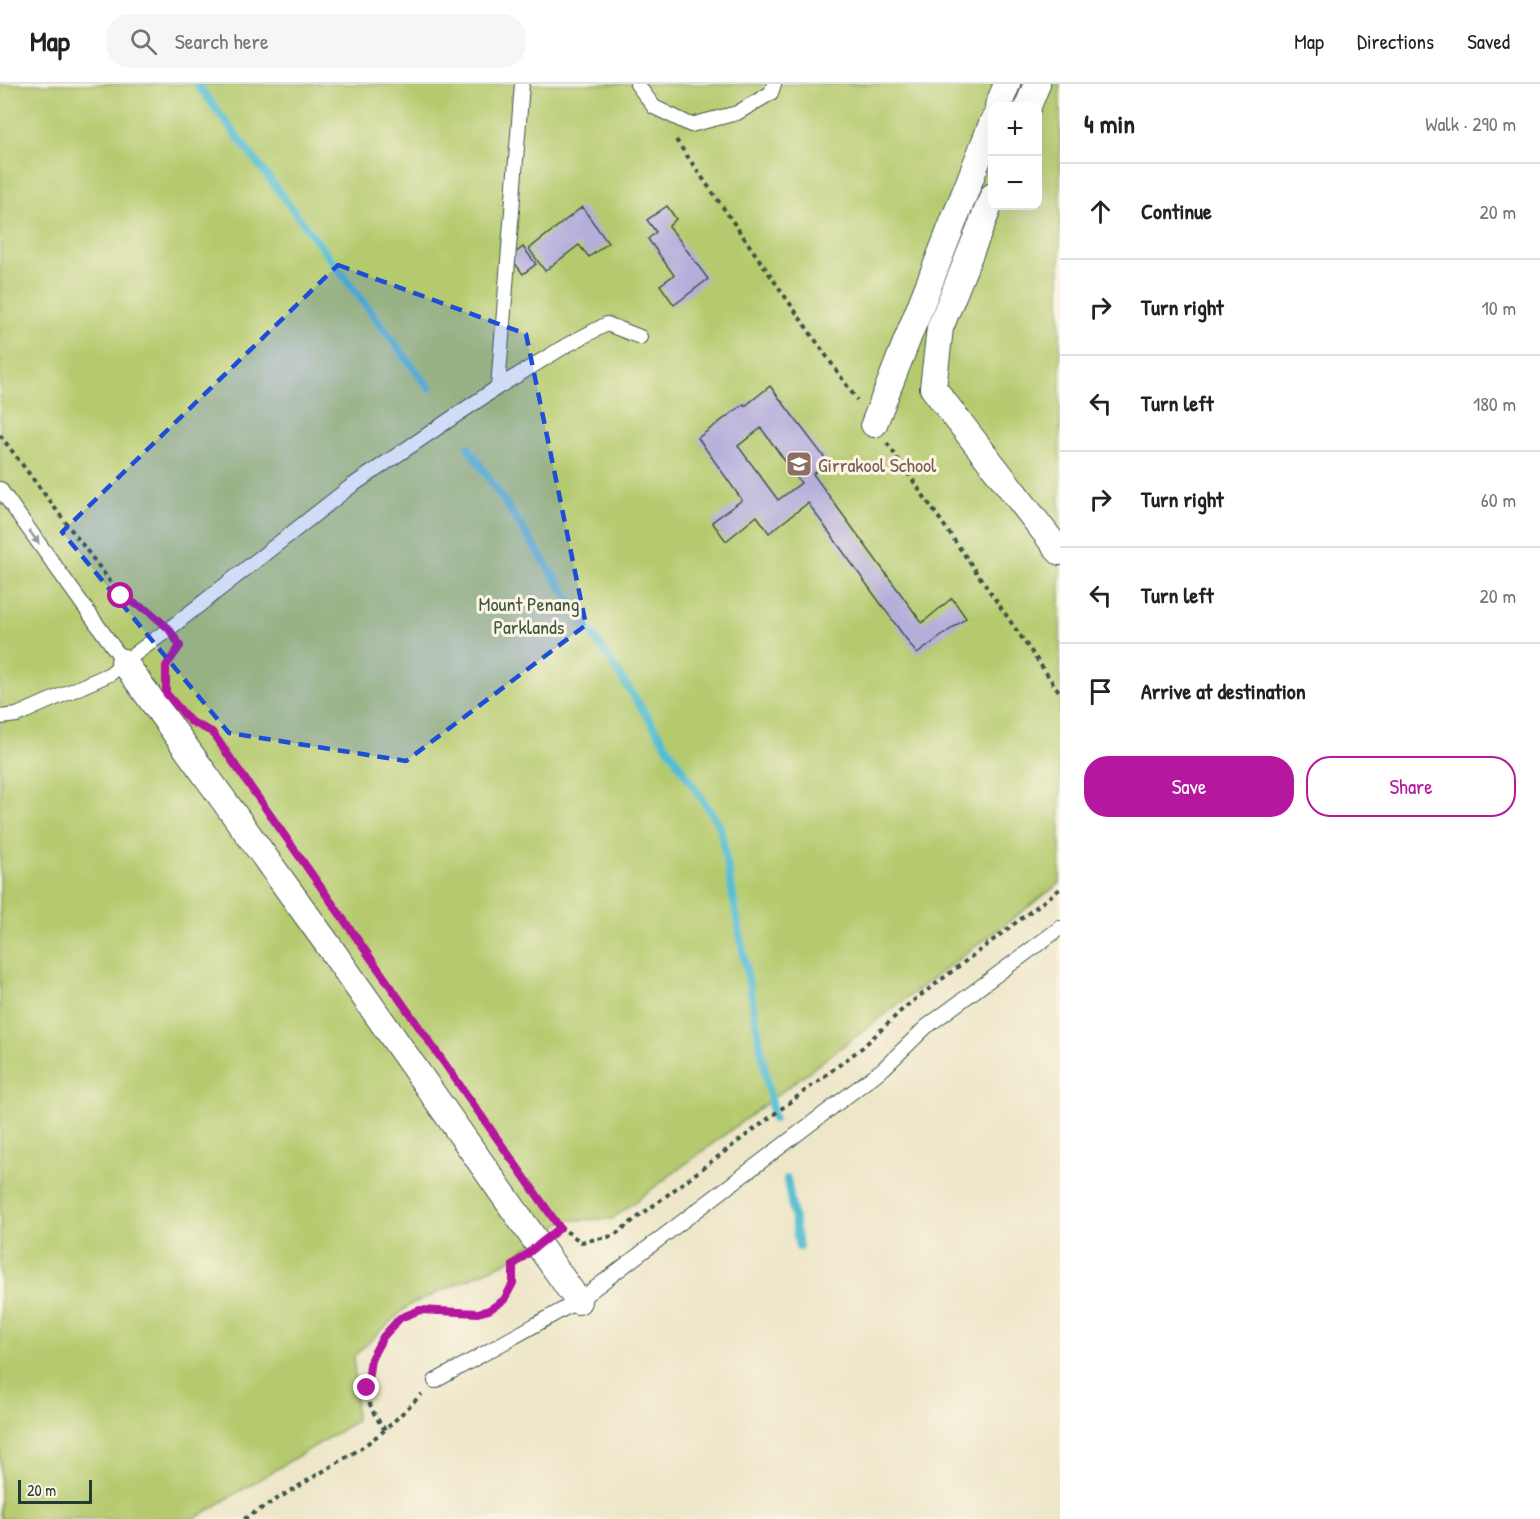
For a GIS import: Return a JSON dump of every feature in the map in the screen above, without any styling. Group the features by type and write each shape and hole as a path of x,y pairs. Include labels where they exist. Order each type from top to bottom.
{"street":[{"path":"1000,102 1007,84"},
{"path":"1029,102 1036,84"},
{"path":"874,424 988,134"},
{"path":"988,208 940,328 933,388 1060,552"},
{"path":"124,662 326,942 578,1300"}],"lane":[{"path":"498,387 522,84"},
{"path":"637,84 654,107 691,125 737,114 771,93 774,84"},
{"path":"0,717 17,715 110,674 350,487 498,387 567,345 607,324 640,337"},
{"path":"0,489 124,662"},
{"path":"435,1381 578,1300 884,1068 926,1027 1060,928"}],"path":[{"path":"0,435 121,596 150,612 169,629 180,646 166,666 166,684"},
{"path":"198,725 212,732 342,917"},
{"path":"553,1218 560,1228 581,1242 613,1236 863,1047 904,1008 1060,889"},
{"path":"385,1430 373,1414 367,1388 371,1359 383,1337 400,1318 420,1310 478,1313 489,1310 504,1300 513,1283 513,1265 560,1228"},
{"path":"244,1519 360,1449 385,1430 435,1381"}],"highlighted area":[{"path":"338,265 526,334 586,625 406,761 229,733 62,532"}],"green space":[{"name":"Mount Penang Parklands","path":"0,84 1060,84 1060,883 612,1219 566,1220 506,1262 408,1306 354,1356 356,1421 194,1519 0,1519"}],"building":[{"path":"667,206 676,219 669,226 708,279 674,305 660,285 674,275 648,239 656,232 647,220"},
{"path":"582,207 608,243 589,257 579,245 545,271 529,249"},
{"path":"523,247 536,264 523,274 510,257"},
{"path":"770,386 828,462 813,474 922,623 952,598 966,618 917,654 808,503 769,533 757,516 726,541 712,522 742,500 698,438 744,404 745,406","holes":["761,428 801,483 778,500 738,446"]}],"waterway":[{"path":"197,84 429,388"},
{"path":"468,447 720,826 774,1119"},
{"path":"787,1179 799,1247"}],"place":[{"name":"Girrakool School","path":"799,464"}],"route":[{"path":"121,596 150,612 169,629 180,646 166,666 166,693 190,721 212,732 560,1228 513,1265 513,1283 504,1300 489,1310 478,1313 420,1310 400,1318 383,1337 371,1359 367,1388"}]}
